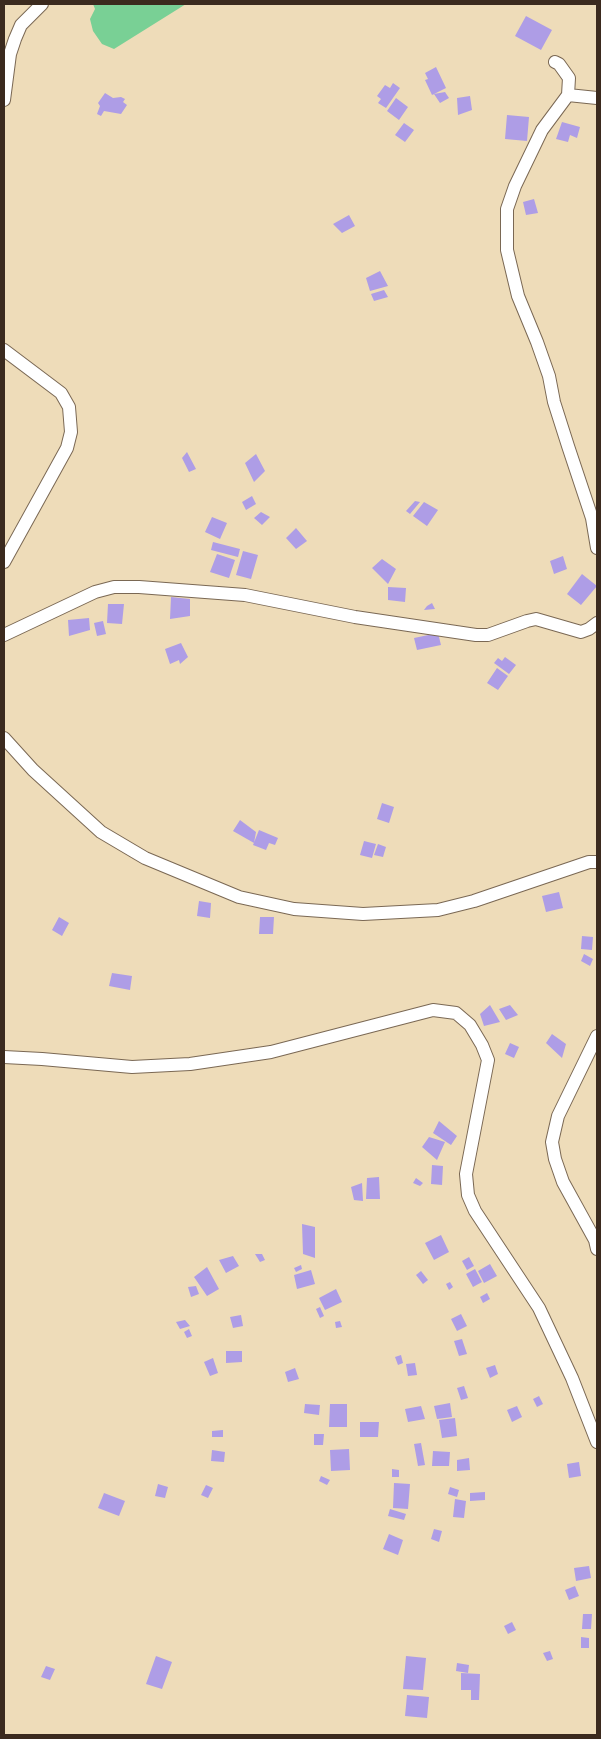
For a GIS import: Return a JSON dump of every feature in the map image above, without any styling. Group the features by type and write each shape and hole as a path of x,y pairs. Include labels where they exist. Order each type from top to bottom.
{"street":[{"path":"4,100 10,54 15,38 21,25 42,4"},
{"path":"555,62 559,64 569,78 568,95 542,130 514,186 507,209 507,250 518,296 546,368 554,402 592,518 597,548"},
{"path":"568,95 597,98"},
{"path":"4,350 61,393 69,407 71,432 67,448 4,562"},
{"path":"4,635 94,592 114,587 139,587 245,595 355,617 476,635 488,635 536,619 580,632 597,624"},
{"path":"4,738 33,770 101,832 145,858 238,896 294,909 363,914 438,910 474,901 590,862 597,862"},
{"path":"4,1057 132,1067 190,1064 271,1052 433,1010 456,1013 470,1026 482,1045 488,1060 466,1174 468,1196 474,1211 539,1308 572,1378 597,1442"},
{"path":"597,1036 558,1116 552,1142 555,1159 563,1182 595,1240 597,1249"}],"green space":[{"path":"93,4 186,4 114,49 102,44 93,31 90,19 95,9"}],"building":[{"path":"526,16 552,30 541,50 515,36"},
{"path":"436,67 446,88 432,95 425,80 428,79 425,73"},
{"path":"393,83 400,88 386,108 378,103 381,99 377,96 385,85 390,88"},
{"path":"445,92 449,98 440,103 434,94"},
{"path":"105,93 113,98 121,97 125,99 123,102 127,105 121,114 104,111 101,116 97,114 100,106 98,103"},
{"path":"470,96 472,110 458,115 457,98"},
{"path":"396,98 408,107 399,120 387,111"},
{"path":"507,115 529,117 527,141 505,139"},
{"path":"562,122 580,127 577,138 570,135 568,142 556,139"},
{"path":"404,123 414,130 405,142 395,135"},
{"path":"534,199 538,213 526,215 523,202"},
{"path":"349,215 355,226 342,233 333,224"},
{"path":"380,271 388,286 370,291 366,278"},
{"path":"384,290 388,297 374,301 371,294"},
{"path":"187,452 196,469 189,472 182,458"},
{"path":"256,454 265,471 254,482 245,463"},
{"path":"252,496 256,504 246,510 242,502"},
{"path":"415,501 420,502 410,514 406,511"},
{"path":"424,502 438,510 427,526 413,516"},
{"path":"261,512 270,517 262,525 254,518"},
{"path":"212,517 227,523 220,539 205,532"},
{"path":"296,528 307,541 296,549 286,538"},
{"path":"213,542 240,549 238,557 211,550"},
{"path":"243,551 258,555 251,579 236,575"},
{"path":"217,554 235,560 229,578 210,572"},
{"path":"563,556 567,569 554,574 550,561"},
{"path":"382,559 396,569 388,584 372,568"},
{"path":"582,574 597,586 581,605 567,594"},
{"path":"388,587 406,588 405,602 388,600"},
{"path":"171,597 190,599 190,616 170,619"},
{"path":"432,603 435,609 424,610 427,606"},
{"path":"108,604 124,604 122,624 107,623"},
{"path":"89,618 90,630 69,636 68,620"},
{"path":"103,621 106,634 97,636 94,623"},
{"path":"438,633 441,645 417,650 414,638"},
{"path":"181,643 188,657 180,664 179,660 170,664 165,649"},
{"path":"505,657 516,665 509,674 494,663 498,658 502,661"},
{"path":"497,668 508,676 498,690 487,683"},
{"path":"382,803 394,807 389,823 377,819"},
{"path":"240,820 256,832 254,843 233,831"},
{"path":"259,830 278,838 275,845 269,843 266,850 253,845"},
{"path":"364,841 376,844 372,858 360,855"},
{"path":"378,844 386,847 383,857 374,855"},
{"path":"559,892 563,908 546,912 542,896"},
{"path":"199,901 211,903 210,918 197,916"},
{"path":"59,917 69,923 62,936 52,930"},
{"path":"260,917 274,917 273,934 259,934"},
{"path":"582,936 593,937 592,950 581,949"},
{"path":"584,954 593,959 590,966 581,961"},
{"path":"112,973 132,976 130,990 109,986"},
{"path":"490,1005 500,1022 484,1026 480,1014"},
{"path":"510,1005 518,1015 506,1020 499,1009"},
{"path":"552,1034 566,1044 562,1058 546,1043"},
{"path":"510,1043 519,1047 514,1058 505,1054"},
{"path":"439,1121 457,1136 451,1145 433,1133"},
{"path":"429,1137 445,1142 437,1160 422,1147"},
{"path":"432,1165 443,1166 442,1185 431,1184"},
{"path":"379,1177 380,1199 366,1199 367,1178"},
{"path":"416,1178 423,1183 420,1186 413,1183"},
{"path":"362,1183 363,1201 354,1200 351,1187"},
{"path":"302,1224 315,1227 315,1258 303,1254"},
{"path":"441,1235 449,1252 434,1260 425,1243"},
{"path":"255,1254 262,1254 265,1260 260,1262"},
{"path":"233,1256 239,1266 226,1273 219,1260"},
{"path":"469,1257 474,1266 467,1270 462,1261"},
{"path":"490,1264 497,1276 484,1283 478,1271"},
{"path":"301,1265 302,1269 296,1272 294,1268"},
{"path":"207,1267 219,1289 207,1296 194,1277"},
{"path":"475,1269 482,1282 473,1287 466,1274"},
{"path":"311,1270 315,1284 297,1289 294,1275"},
{"path":"421,1271 428,1280 423,1284 416,1275"},
{"path":"450,1282 453,1287 449,1290 446,1284"},
{"path":"196,1286 199,1294 191,1297 188,1287"},
{"path":"336,1289 342,1302 325,1310 319,1298"},
{"path":"487,1293 490,1299 483,1303 480,1297"},
{"path":"320,1307 324,1316 320,1318 316,1309"},
{"path":"461,1314 467,1326 457,1331 451,1319"},
{"path":"241,1315 243,1326 233,1328 230,1317"},
{"path":"185,1320 190,1326 180,1329 176,1322"},
{"path":"340,1321 342,1327 336,1328 335,1322"},
{"path":"189,1329 192,1336 187,1338 184,1332"},
{"path":"462,1339 467,1354 459,1356 454,1341"},
{"path":"226,1351 242,1351 242,1362 226,1363"},
{"path":"401,1355 403,1363 398,1365 395,1357"},
{"path":"213,1358 218,1373 210,1376 204,1362"},
{"path":"415,1363 417,1375 408,1376 406,1364"},
{"path":"495,1365 498,1374 490,1378 486,1368"},
{"path":"295,1368 299,1379 288,1382 285,1372"},
{"path":"464,1386 468,1398 461,1400 457,1388"},
{"path":"539,1396 543,1404 537,1407 533,1399"},
{"path":"450,1403 452,1417 437,1419 434,1406"},
{"path":"305,1404 320,1405 319,1415 304,1413"},
{"path":"330,1404 347,1404 347,1427 329,1427"},
{"path":"421,1406 425,1419 408,1422 405,1409"},
{"path":"517,1406 522,1417 512,1422 507,1410"},
{"path":"455,1418 457,1436 442,1438 439,1420"},
{"path":"360,1422 379,1422 378,1437 360,1437"},
{"path":"223,1430 223,1437 212,1437 212,1431"},
{"path":"314,1434 324,1434 323,1445 314,1445"},
{"path":"421,1443 425,1465 418,1466 414,1444"},
{"path":"349,1449 350,1470 331,1471 330,1450"},
{"path":"212,1450 225,1452 224,1462 211,1461"},
{"path":"433,1451 450,1452 449,1466 432,1466"},
{"path":"469,1458 470,1470 457,1471 457,1460"},
{"path":"579,1462 581,1476 569,1478 567,1464"},
{"path":"392,1469 399,1470 399,1477 392,1477"},
{"path":"321,1476 330,1480 327,1485 319,1481"},
{"path":"394,1483 410,1484 408,1509 393,1508"},
{"path":"158,1484 168,1487 165,1498 155,1496"},
{"path":"206,1485 213,1488 208,1498 201,1495"},
{"path":"450,1487 459,1490 457,1497 448,1494"},
{"path":"485,1492 485,1500 470,1501 470,1493"},
{"path":"104,1493 125,1501 119,1516 98,1508"},
{"path":"455,1499 466,1501 464,1518 453,1517"},
{"path":"390,1509 406,1514 404,1520 388,1516"},
{"path":"434,1529 442,1531 439,1542 431,1539"},
{"path":"389,1534 403,1540 398,1555 383,1549"},
{"path":"589,1566 591,1578 576,1581 574,1568"},
{"path":"575,1586 579,1596 569,1600 565,1590"},
{"path":"583,1614 592,1614 591,1629 582,1629"},
{"path":"512,1622 516,1630 508,1634 504,1626"},
{"path":"581,1637 589,1638 589,1648 581,1648"},
{"path":"550,1651 553,1659 547,1661 543,1653"},
{"path":"156,1656 172,1662 162,1689 146,1684"},
{"path":"406,1656 426,1658 423,1690 403,1689"},
{"path":"457,1663 469,1665 468,1673 456,1671"},
{"path":"46,1666 55,1669 50,1680 41,1677"},
{"path":"461,1673 480,1674 479,1700 471,1700 471,1690 461,1690"},
{"path":"407,1695 429,1697 427,1718 405,1716"}]}
